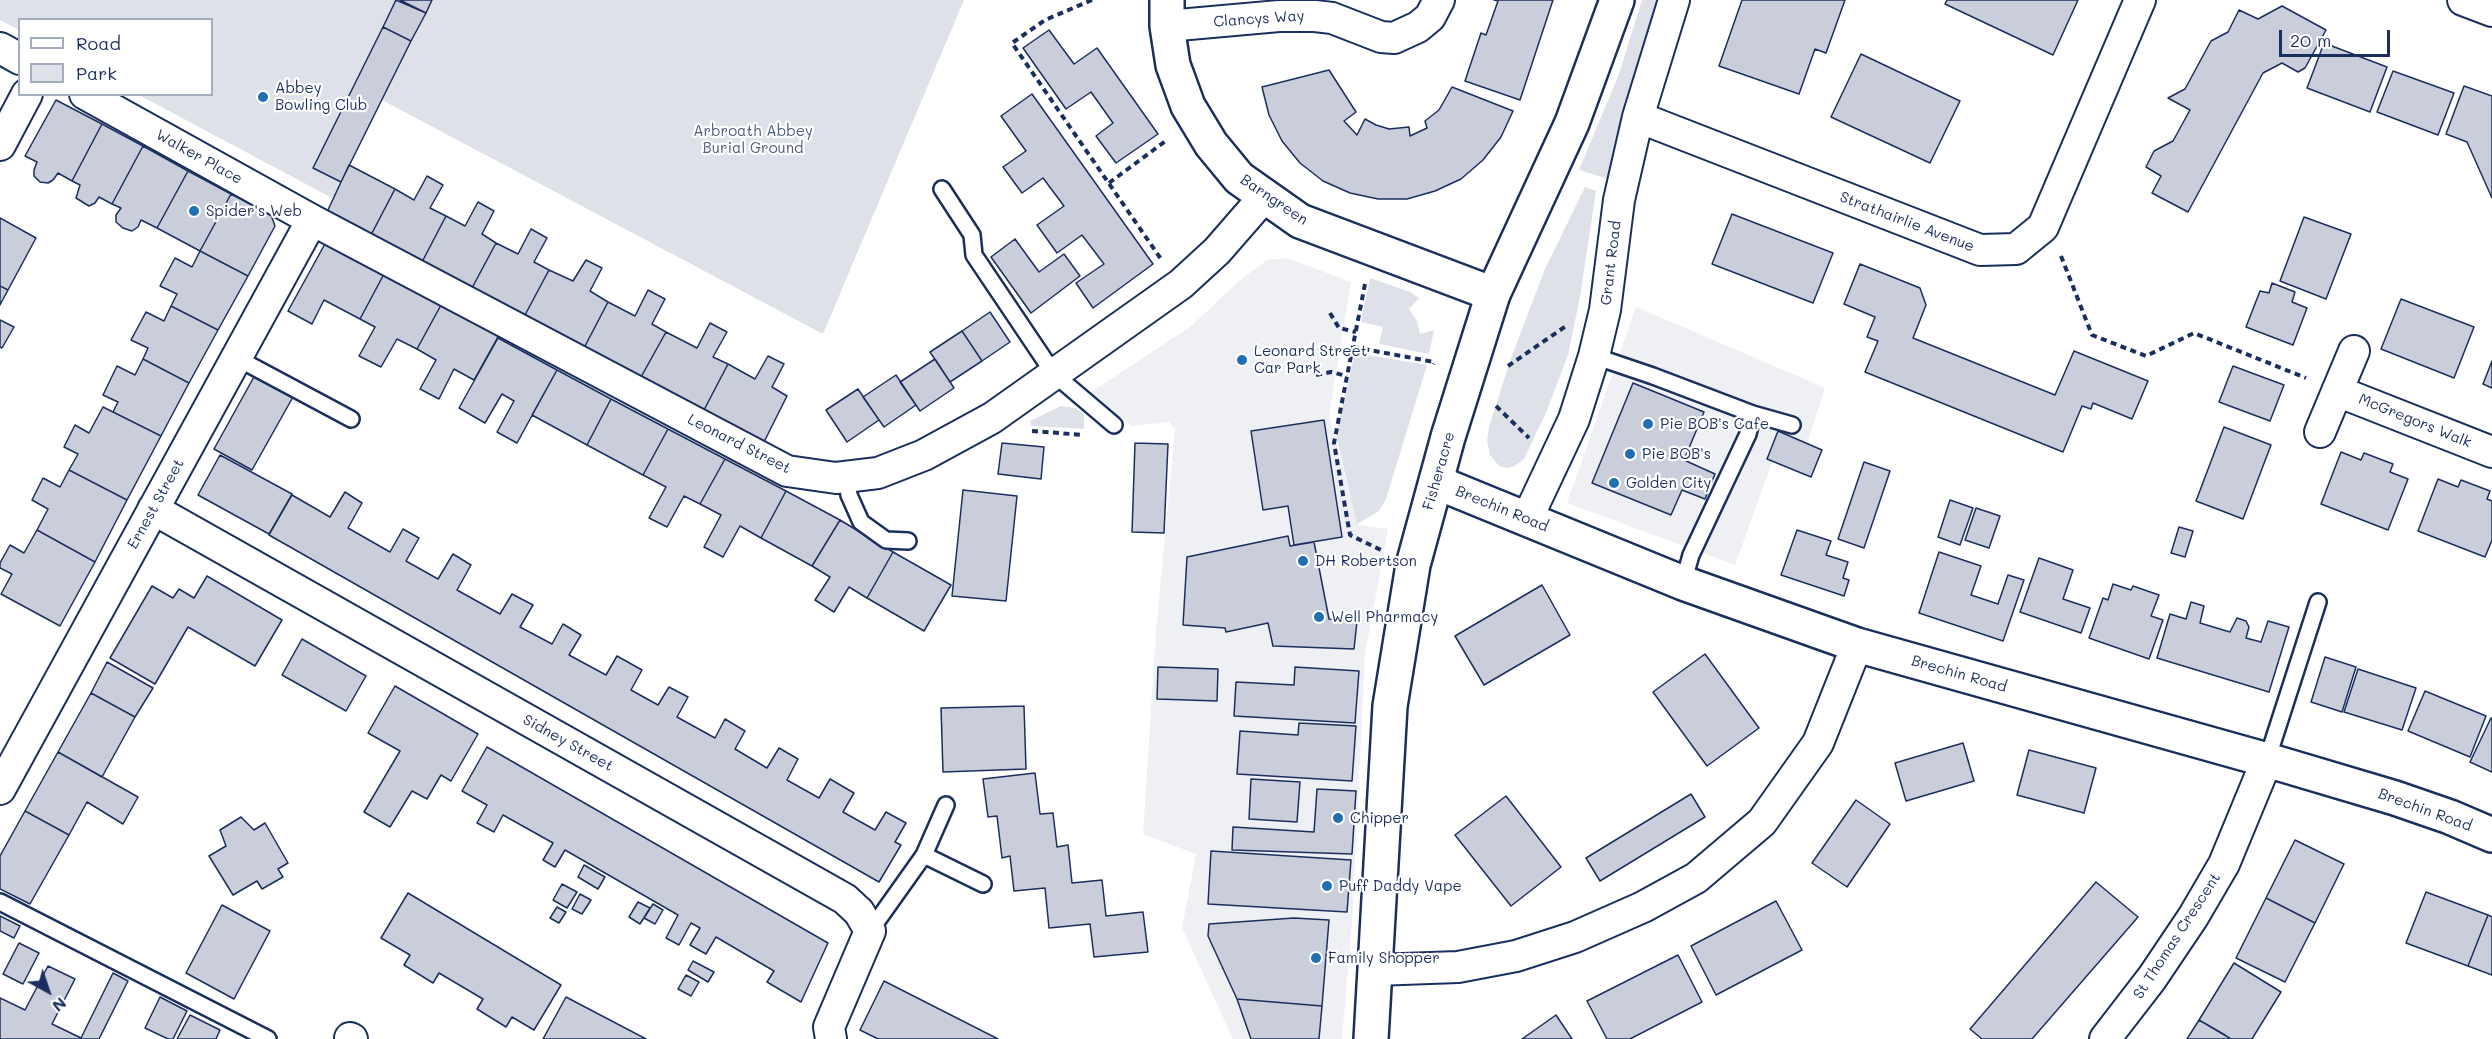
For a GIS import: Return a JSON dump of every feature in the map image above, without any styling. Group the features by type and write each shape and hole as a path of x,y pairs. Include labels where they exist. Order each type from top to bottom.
{"street":[{"name":"Clancys Way","path":"1167,13 1315,16 1332,18 1381,37 1395,38 1418,27 1430,17 1439,0"},
{"name":"Fisheracre","path":"1371,1039 1390,706 1413,565 1493,294 1572,123 1617,0"},
{"name":"Grant Road","path":"1527,519 1574,419 1594,356 1605,310 1619,200 1638,117 1674,0"},
{"name":"Strathairlie Avenue","path":"1638,117 1980,250 2016,249 2043,227 2140,0"},
{"path":"2463,0 2492,11"},
{"name":"Barngreen","path":"1167,13 1173,65 1188,106 1211,144 1239,178 1300,221 1493,294"},
{"path":"0,48 18,58"},
{"path":"0,145 26,96"},
{"name":"Walker Place","path":"89,96 312,220"},
{"name":"Leonard Street","path":"312,220 787,471 836,478 878,473 924,455 992,418 1181,284 1217,251 1264,197"},
{"name":"Ernest Street","path":"0,789 312,220"},
{"path":"2320,432 2354,351"},
{"name":"McGregors Walk","path":"2337,391 2492,452"},
{"name":"Brechin Road","path":"1436,482 1683,583 1857,645 2396,798 2450,817 2492,836"},
{"name":"Sidney Street","path":"153,509 845,898 859,912 870,931"},
{"path":"1375,970 1458,967 1515,956 1585,933 1643,907 1696,878 1762,822 1818,743 1857,645"},
{"name":"St Thomas Crescent","path":"2105,1039 2152,978 2219,873 2266,760"},
{"path":"831,1039 829,1027 870,931"}],"lane":[{"path":"942,189 972,235 974,255 1054,374 1114,425"},
{"path":"1594,356 1753,414 1792,425"},
{"path":"235,357 351,419"},
{"path":"1683,583 1691,555 1748,434 1753,414"},
{"path":"846,477 849,495 861,522 886,540 908,541"},
{"path":"2266,760 2318,602"},
{"path":"870,931 924,855 946,806"},
{"path":"924,855 982,884"},
{"path":"0,902 268,1039"}],"path":[{"path":"1092,0 1045,20 1012,43 1181,284"},
{"path":"1109,183 1196,118"},
{"path":"2043,227 2062,257 2092,335 2146,356 2194,333 2337,391"},
{"path":"1371,248 1334,443 1350,535 1413,565"},
{"path":"1500,372 1574,320 1605,310"},
{"path":"1330,313 1339,328 1356,332"},
{"path":"1353,347 1434,362 1431,372"},
{"path":"1316,375 1331,372 1347,376"},
{"path":"1493,404 1555,462"},
{"path":"992,418 1015,430 1084,435 1114,425"}],"shaded area":[{"path":"1287,258 1351,282 1329,416 1358,525 1388,529 1365,655 1352,922 1342,1039 1233,1039 1182,928 1196,854 1143,834 1156,631 1175,429 1169,422 1132,426 1091,392 1190,327 1238,282 1267,260"},
{"path":"1636,307 1825,388 1807,444 1782,435 1735,565 1567,503"}],"green space":[{"name":"Arbroath Abbey Burial Ground","path":"0,0 964,0 823,334 382,100 334,199 141,96 213,96 213,18 18,18 18,29 0,20"},
{"path":"1642,0 1658,0 1624,110 1608,179 1579,170 1619,74"},
{"path":"1585,187 1596,191 1580,297 1568,355 1546,413 1524,459 1515,466 1507,468 1499,466 1490,455 1487,441 1489,427 1511,358 1545,269"},
{"path":"1370,278 1410,292 1419,298 1409,309 1417,321 1420,334 1434,330 1429,354 1379,344 1383,327 1361,322"},
{"path":"1355,353 1427,365 1386,499 1379,511 1357,524 1336,435"},
{"path":"1061,406 1076,408 1084,415 1084,429 1031,426 1030,421"}],"building":[{"path":"396,0 426,13 411,41 383,27"},
{"path":"400,0 432,0 426,13"},
{"path":"1494,0 1553,0 1520,100 1465,81 1481,33 1486,35 1498,1"},
{"path":"1742,0 1845,0 1826,53 1815,49 1799,94 1719,66"},
{"path":"1947,0 2078,0 2053,55 1945,4"},
{"path":"2282,6 2326,30 2305,68 2298,72 2282,63 2263,73 2188,212 2152,193 2161,176 2146,167 2154,151 2173,141 2190,110 2168,98 2185,89 2211,41 2228,32 2239,10 2258,19"},
{"path":"383,27 411,41 341,182 313,168"},
{"path":"1049,30 1074,64 1097,48 1158,134 1116,163 1096,136 1113,123 1091,92 1066,109 1023,48"},
{"path":"2324,43 2387,67 2370,112 2307,88"},
{"path":"1861,54 1960,101 1930,163 1831,117"},
{"path":"1329,70 1356,112 1344,121 1357,135 1365,119 1389,129 1409,127 1410,136 1427,128 1425,121 1439,110 1452,87 1513,111 1501,137 1483,160 1461,179 1435,191 1407,199 1378,199 1350,193 1323,181 1300,163 1282,141 1269,115 1262,87"},
{"path":"2393,71 2454,93 2438,135 2377,112"},
{"path":"2464,86 2492,96 2492,198 2467,142 2446,134"},
{"path":"1032,94 1153,264 1093,308 1076,283 1104,264 1082,235 1057,253 1037,225 1064,206 1043,178 1022,193 1003,167 1026,151 1001,116"},
{"path":"56,100 102,124 72,181 58,173 48,183 40,182 34,176 37,162 25,156"},
{"path":"102,124 143,146 112,204 99,197 89,206 76,198 80,185 72,181"},
{"path":"143,146 188,171 157,228 141,220 138,227 132,231 116,222 116,215 121,208 112,204"},
{"path":"349,165 395,189 371,235 327,212"},
{"name":"Spider's Web","path":"188,171 231,194 200,251 157,228"},
{"path":"427,176 443,185 430,208 446,216 422,262 371,235 395,189 414,200"},
{"path":"231,194 271,215 275,226 248,276 200,251"},
{"path":"478,202 494,211 482,234 496,243 472,288 422,262 446,216 465,226"},
{"path":"1732,214 1833,253 1813,303 1712,264"},
{"path":"2304,217 2351,234 2326,299 2280,281"},
{"path":"0,218 36,238 8,290 0,286"},
{"path":"531,229 547,238 534,262 549,270 525,315 472,288 496,243 518,254"},
{"path":"1015,239 1039,272 1064,254 1080,276 1031,313 991,257"},
{"path":"326,242 384,274 360,319 324,300 312,324 288,311"},
{"path":"200,251 248,276 218,330 171,306 177,294 160,286 175,258 192,267"},
{"path":"586,260 602,268 590,291 608,302 584,348 525,315 549,270 573,281"},
{"path":"1860,264 1920,288 1926,305 1913,338 2055,395 2074,351 2148,381 2132,419 2093,403 2091,409 2082,406 2063,452 1865,372 1878,341 1867,337 1875,317 1844,304"},
{"path":"384,274 441,305 417,349 397,339 381,367 359,356 375,327 360,319"},
{"path":"2272,283 2295,292 2292,302 2307,308 2293,345 2246,327 2260,291 2269,293"},
{"path":"0,286 8,290 0,305"},
{"path":"648,290 665,299 652,324 666,332 641,377 584,348 608,302 635,316"},
{"path":"2401,299 2474,327 2454,378 2381,349"},
{"path":"441,305 499,335 474,380 454,369 439,399 420,389 436,360 417,349"},
{"path":"171,306 218,330 189,383 143,359 148,348 131,340 146,312 164,321"},
{"path":"990,312 1010,342 982,361 962,331"},
{"path":"0,320 14,327 2,348 0,347"},
{"path":"710,323 727,332 713,357 728,364 704,410 641,377 666,332 697,348"},
{"path":"962,331 982,361 950,382 930,352"},
{"path":"498,338 557,370 517,443 497,432 514,401 502,394 485,423 459,408"},
{"path":"768,356 784,364 772,387 787,396 764,442 704,410 728,364 755,379"},
{"path":"143,359 189,383 161,436 113,412 118,402 103,395 117,366 135,375"},
{"path":"935,359 954,388 920,411 900,382"},
{"path":"2492,361 2492,388 2483,384"},
{"path":"2233,366 2284,385 2270,421 2219,402"},
{"path":"557,370 611,399 587,445 532,415"},
{"path":"255,375 293,397 252,470 214,449"},
{"path":"896,375 916,405 884,427 863,397"},
{"path":"1633,383 1704,412 1684,460 1715,474 1705,499 1682,490 1671,515 1592,483"},
{"path":"858,389 879,420 847,442 826,410"},
{"path":"611,399 668,429 643,475 587,445"},
{"path":"103,407 161,436 127,500 69,470 78,454 64,447 75,425 89,433"},
{"path":"1324,420 1342,537 1294,545 1288,506 1263,510 1251,431"},
{"path":"2224,427 2271,445 2243,519 2196,501"},
{"path":"668,429 725,459 700,504 684,496 667,527 649,518 666,487 643,475"},
{"path":"1778,431 1822,450 1811,477 1767,459"},
{"path":"1002,443 1044,447 1041,479 998,474"},
{"path":"1135,443 1168,444 1164,533 1132,532"},
{"path":"2341,452 2361,460 2364,453 2393,464 2390,472 2408,479 2388,530 2321,504"},
{"path":"220,455 292,494 269,534 198,495"},
{"path":"725,459 786,491 761,538 740,526 723,557 704,547 721,515 700,504"},
{"path":"1864,462 1890,471 1864,548 1838,539"},
{"path":"69,470 127,500 95,562 37,530 48,509 32,500 43,478 60,487"},
{"path":"2438,479 2458,487 2461,480 2490,491 2487,499 2492,501 2492,540 2485,557 2418,531"},
{"path":"963,490 1017,496 1006,601 952,596"},
{"path":"786,491 840,520 812,566 761,538"},
{"path":"345,492 362,503 348,528 390,552 403,529 419,538 406,561 438,579 453,554 471,565 457,590 500,614 512,594 533,605 520,627 552,644 563,624 581,635 569,655 606,675 617,656 642,670 631,690 658,705 669,687 688,697 677,717 715,738 725,719 745,731 735,749 767,768 779,748 798,759 787,780 819,798 830,779 854,793 843,812 875,830 886,812 906,823 895,842 901,845 879,882 269,535 292,495 330,517"},
{"path":"1950,500 1973,508 1960,545 1938,537"},
{"path":"1976,508 2000,516 1989,548 1965,540"},
{"path":"840,520 893,552 867,598 849,587 834,612 815,600 830,577 812,566"},
{"path":"2179,527 2193,531 2185,557 2171,553"},
{"path":"37,530 95,562 60,626 1,594 12,574 0,568 0,563 10,545 24,553"},
{"path":"1797,530 1831,541 1826,555 1848,562 1843,578 1849,580 1844,596 1781,575"},
{"path":"1288,536 1290,546 1314,542 1329,619 1357,621 1354,649 1273,646 1268,623 1226,632 1225,628 1183,625 1187,557"},
{"path":"893,552 951,585 924,631 867,598"},
{"path":"1939,552 1981,566 1971,595 1998,604 2008,575 2024,580 2003,641 1919,613"},
{"path":"2039,558 2073,570 2063,599 2090,608 2081,633 2020,612"},
{"path":"207,576 282,620 255,666 188,627 155,684 110,658 152,586 173,598 179,589 194,598"},
{"path":"2113,584 2131,590 2133,586 2159,595 2151,616 2163,620 2149,659 2089,638 2103,598 2108,600"},
{"path":"1542,585 1570,635 1484,685 1455,636"},
{"path":"2191,602 2204,606 2200,623 2230,632 2237,618 2246,621 2249,627 2246,638 2261,642 2268,621 2289,627 2269,692 2157,658 2170,614 2186,619"},
{"path":"302,639 366,676 346,711 282,675"},
{"path":"1705,654 1759,728 1707,766 1653,692"},
{"path":"2325,657 2356,667 2342,712 2311,702"},
{"path":"107,662 153,688 135,717 91,693"},
{"path":"1158,667 1218,669 1217,701 1157,699"},
{"path":"1295,667 1359,671 1355,723 1234,716 1236,682 1294,685"},
{"path":"2358,669 2416,688 2402,730 2344,712"},
{"path":"395,686 478,734 451,781 441,775 427,799 412,791 390,827 364,812 400,751 368,733"},
{"path":"2425,691 2486,716 2470,757 2408,731"},
{"path":"91,693 135,717 102,777 58,752"},
{"path":"1024,706 1026,769 943,772 941,708"},
{"path":"2492,718 2492,772 2470,762"},
{"path":"1299,723 1356,726 1352,781 1237,774 1240,731 1298,735"},
{"path":"1963,743 1974,781 1906,801 1895,763"},
{"path":"487,747 828,943 801,1002 767,982 774,971 716,937 706,954 690,945 700,928 691,923 679,945 666,938 678,915 565,850 555,867 543,860 553,843 503,815 494,832 477,823 487,805 462,791"},
{"path":"2029,750 2096,768 2084,813 2017,795"},
{"path":"58,752 138,797 123,824 87,802 69,835 25,811"},
{"path":"1035,773 1040,814 1053,813 1057,847 1068,845 1072,883 1102,880 1106,916 1143,912 1148,952 1094,957 1090,924 1049,928 1045,888 1014,891 1010,856 1002,858 997,816 988,817 983,779"},
{"path":"1251,779 1300,782 1297,822 1249,819"},
{"path":"1317,789 1356,791 1352,854 1232,850 1233,827 1314,832"},
{"path":"1691,794 1705,817 1600,881 1586,858"},
{"path":"1506,796 1561,867 1511,906 1455,835"},
{"path":"1856,800 1890,824 1847,887 1812,863"},
{"path":"25,811 69,835 30,904 0,889 0,856"},
{"path":"241,817 254,830 265,823 288,863 278,869 283,877 262,889 257,881 233,895 209,856 226,846 220,830"},
{"path":"2295,840 2344,864 2315,923 2266,898"},
{"path":"1211,851 1351,860 1347,912 1208,904"},
{"path":"584,865 605,877 598,889 578,877"},
{"path":"2096,882 2138,917 2032,1039 1982,1039 1970,1029"},
{"path":"562,884 577,892 567,908 553,900"},
{"path":"2426,892 2488,915 2468,966 2406,943"},
{"path":"408,893 561,985 534,1030 512,1017 506,1027 477,1009 483,999 439,973 433,983 404,965 410,955 381,938"},
{"path":"580,894 591,900 582,914 572,909"},
{"path":"2266,898 2315,923 2285,982 2236,958"},
{"path":"1776,901 1802,950 1716,995 1691,946"},
{"path":"638,902 650,908 640,924 629,917"},
{"path":"653,904 663,910 655,924 644,918"},
{"path":"222,905 270,931 234,999 186,973"},
{"path":"557,907 566,912 559,923 550,918"},
{"path":"2488,915 2492,917 2492,975 2468,966"},
{"path":"0,916 20,926 14,938 0,931"},
{"path":"1294,918 1329,920 1322,1006 1237,999 1208,936 1209,924"},
{"path":"19,943 39,953 23,984 3,974"},
{"path":"1678,955 1702,1002 1630,1039 1607,1039 1587,1001"},
{"path":"693,961 714,972 708,982 688,970"},
{"path":"2234,963 2281,992 2252,1039 2231,1039 2199,1020"},
{"path":"48,966 75,979 52,1024 81,1038 113,973 128,981 99,1039 0,1039 0,998 25,1010"},
{"path":"686,975 699,982 691,996 678,989"},
{"path":"884,981 998,1039 878,1039 860,1030"},
{"path":"160,997 187,1011 173,1039 168,1039 145,1028"},
{"path":"566,997 646,1039 543,1039"},
{"path":"1237,999 1322,1006 1319,1039 1251,1039"},
{"path":"190,1015 220,1030 216,1039 177,1039"},
{"path":"1556,1015 1572,1039 1522,1039"},
{"path":"2199,1020 2225,1035 2231,1039 2187,1039"}],"place":[{"name":"Abbey Bowling Club","path":"263,97"},
{"name":"Spider's Web","path":"194,211"},
{"name":"Leonard Street Car Park","path":"1242,360"},
{"name":"Pie BOB's Cafe","path":"1648,424"},
{"name":"Pie BOB's","path":"1630,454"},
{"name":"Golden City","path":"1614,483"},
{"name":"DH Robertson","path":"1303,561"},
{"name":"Well Pharmacy","path":"1319,617"},
{"name":"Chipper","path":"1338,818"},
{"name":"Puff Daddy Vape","path":"1327,886"},
{"name":"Family Shopper","path":"1316,958"}]}
